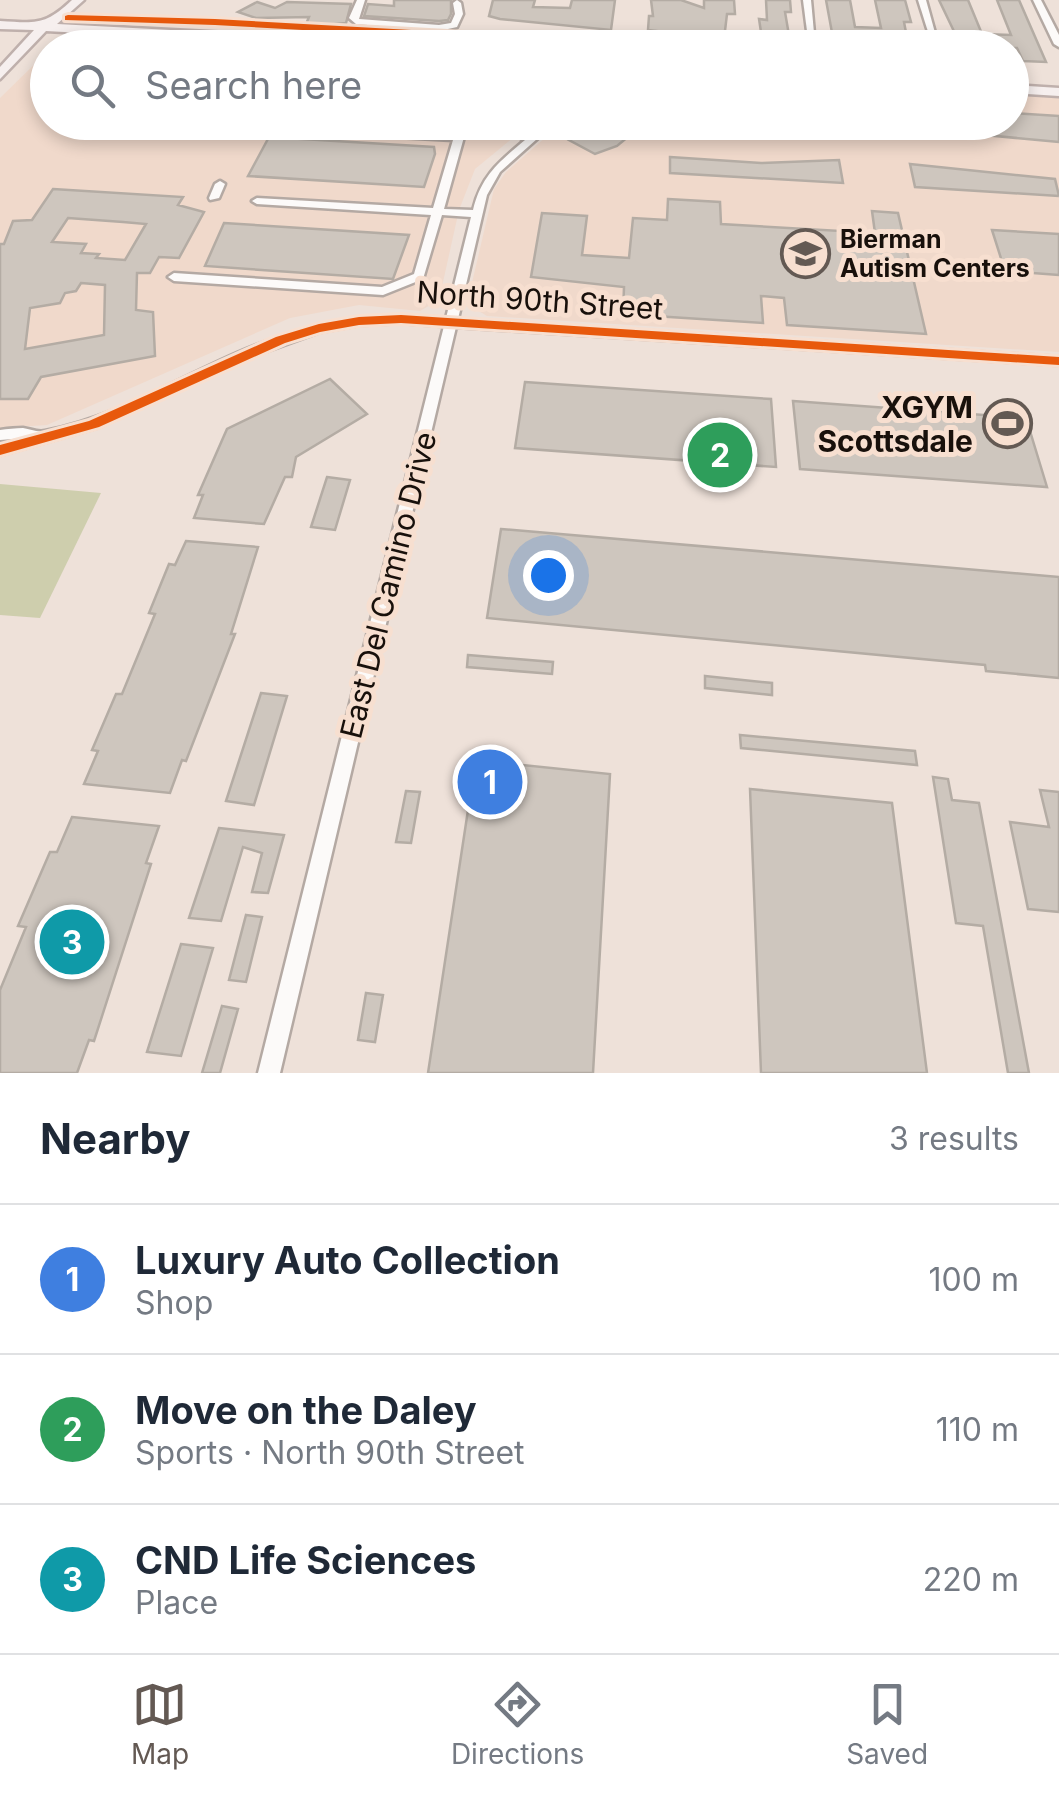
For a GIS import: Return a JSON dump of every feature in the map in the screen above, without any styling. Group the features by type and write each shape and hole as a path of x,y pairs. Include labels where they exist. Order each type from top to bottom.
{"main road":[{"path":"40,30 41,19 59,0"},
{"path":"42,30 78,0"},
{"path":"0,25 33,30"},
{"path":"0,33 30,32"},
{"path":"0,75 30,42"},
{"path":"1029,79 1059,80"},
{"path":"1029,90 1059,92"}],"street":[{"path":"361,0 352,18 356,21 439,28 454,25 459,14 456,3"},
{"path":"807,0 812,30"},
{"path":"922,0 931,30"},
{"path":"1037,0 1059,44"},
{"path":"174,277 384,291 419,276 458,140"},
{"name":"East Del Camino Drive","path":"269,1073 478,214 490,178 531,140"},
{"path":"214,198 220,184"},
{"path":"256,202 478,214"},
{"name":"North 90th Street","path":"0,450 26,447 40,438 96,423 276,339 324,324 380,318 1059,360"},
{"path":"211,352 220,365"},
{"name":"North 90th Street","path":"0,435 26,432 40,438"}],"shaded area":[{"path":"30,69 30,140 510,140 475,169 459,210 439,300 420,311 359,305 290,318 47,425 0,428 0,98"},
{"path":"1029,95 1059,97 1059,352 487,316 467,304 494,189 506,172 543,140 1029,140"}],"green space":[{"path":"0,484 101,493 40,618 0,615"}],"building":[{"path":"394,0 451,0 451,14 448,20 439,21 364,16 368,4 394,6"},
{"path":"493,0 535,0 533,7 570,8 572,0 615,0 611,30 500,19 489,16"},
{"path":"651,0 681,0 704,8 704,0 734,0 735,14 727,14 725,30 648,30 649,16 653,16"},
{"path":"766,0 790,0 791,12 785,12 788,30 761,30 759,19 767,20"},
{"path":"826,0 850,0 855,27 881,28 875,0 905,0 911,22 904,22 906,30 832,30"},
{"path":"939,0 968,0 980,30 953,30"},
{"path":"997,0 1019,0 1046,62 1029,61 1029,30 1009,30"},
{"path":"257,2 275,8 287,2 351,4 346,23 327,25 306,24 309,17 256,18 238,12"},
{"path":"1029,114 1059,116 1059,142 1029,139"},
{"path":"267,140 434,147 435,154 424,187 248,176"},
{"path":"569,140 624,140 617,146 595,154"},
{"path":"670,157 761,163 839,160 843,183 670,173"},
{"path":"910,164 1055,179 1059,196 915,187"},
{"path":"53,189 183,197 178,205 204,212 179,258 159,257 150,273 137,273 136,310 153,312 155,356 41,377 28,399 0,399 0,244 4,244 13,221 32,220","holes":["68,218 123,222 146,224 125,260 96,258 99,254 81,253 86,244 52,242","81,283 105,285 104,335 25,349 30,308 60,303 65,293 76,291"]},
{"path":"668,199 720,202 721,224 875,233 872,211 898,213 926,334 787,325 784,298 761,296 763,323 623,314 624,287 531,277 542,213 587,216 582,255 629,258 633,218 667,220"},
{"path":"224,223 409,235 393,279 205,266"},
{"path":"992,230 1059,234 1059,275 1005,271"},
{"path":"330,379 367,414 296,457 292,477 285,477 264,524 194,518 203,495 198,495 227,429"},
{"path":"525,382 771,399 776,467 515,448"},
{"path":"793,401 1026,418 1047,487 800,469"},
{"path":"327,477 350,480 335,530 311,527"},
{"path":"501,529 1059,577 1059,678 986,671 985,665 487,618"},
{"path":"186,541 258,547 231,634 235,634 186,761 182,760 170,793 84,784 98,751 92,750 116,694 122,694 155,614 149,613 169,564 175,565"},
{"path":"468,655 553,662 552,674 467,667"},
{"path":"705,676 772,683 772,695 705,688"},
{"path":"261,693 287,696 254,805 226,801"},
{"path":"740,735 915,751 917,765 741,748"},
{"path":"475,760 610,774 593,1073 428,1073 470,797 482,799 484,778 473,777"},
{"path":"933,777 948,779 952,800 979,803 1029,1073 1008,1073 983,926 956,923"},
{"path":"750,789 892,803 927,1073 761,1073"},
{"path":"1040,790 1059,792 1059,912 1028,909 1010,822 1049,827"},
{"path":"406,791 420,792 411,843 396,842"},
{"path":"72,817 159,826 146,863 151,864 94,1041 89,1040 77,1073 0,1073 0,990 26,927 18,926 50,852 57,852"},
{"path":"219,828 284,835 268,893 252,892 262,853 243,847 221,921 189,918"},
{"path":"246,915 262,917 246,982 229,980"},
{"path":"181,944 213,948 181,1056 147,1052"},
{"path":"366,993 383,995 375,1042 358,1040"},
{"path":"222,1006 238,1009 220,1073 202,1073"}],"cycle path":[{"path":"68,18 357,30"},
{"path":"0,450 94,424 281,340 359,321 401,319 1059,361"}],"place":[{"name":"Bierman Autism Centers","path":"805,253"},
{"name":"XGYM Scottsdale","path":"1008,424"},
{"name":"Move on the Daley","path":"720,455"},
{"name":"Luxury Auto Collection","path":"490,782"},
{"name":"CND Life Sciences","path":"72,942"}]}
